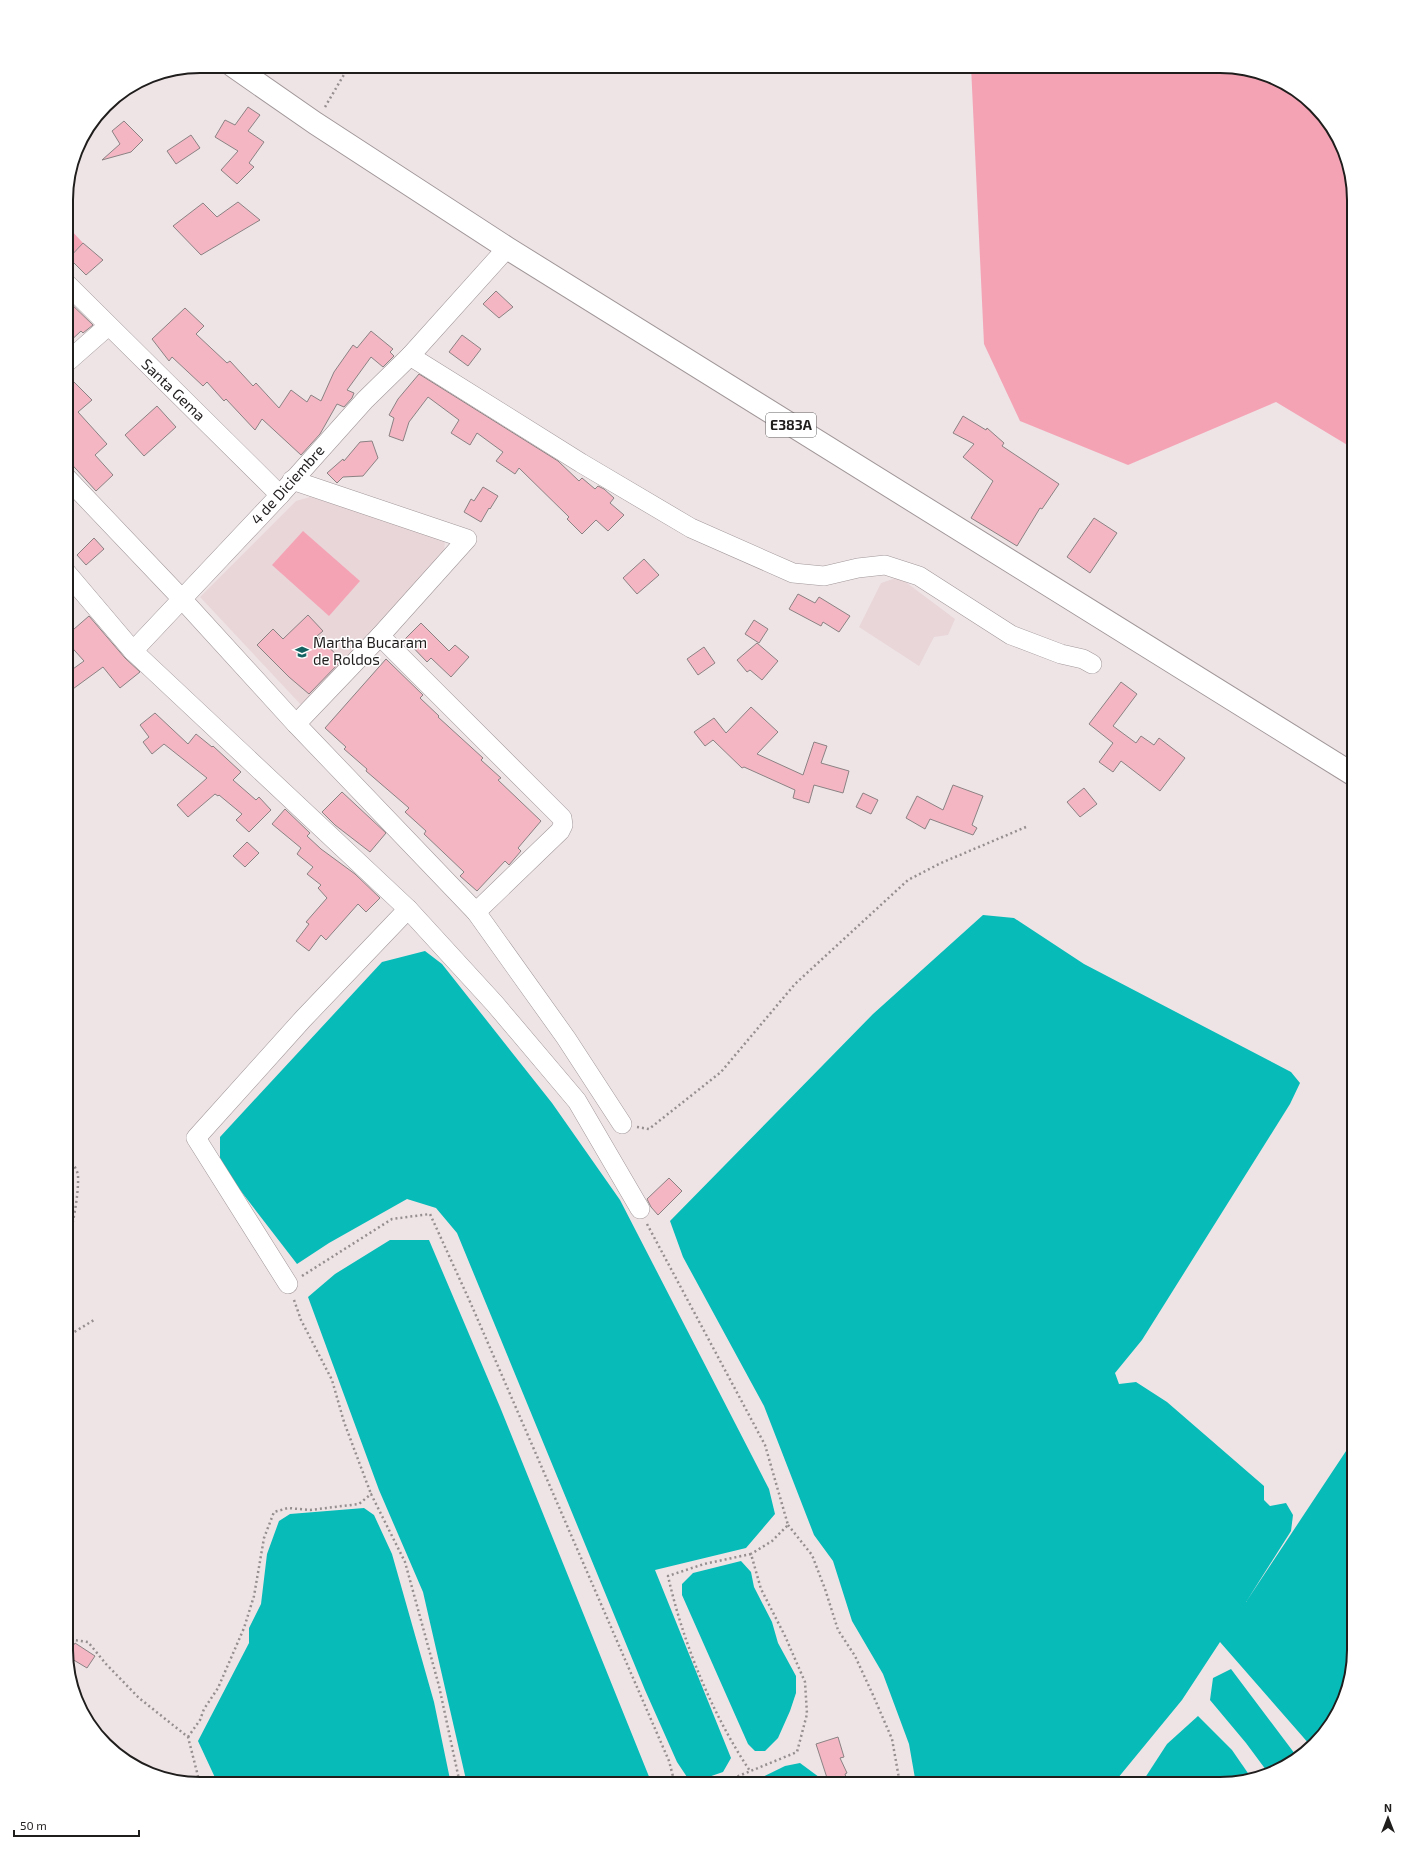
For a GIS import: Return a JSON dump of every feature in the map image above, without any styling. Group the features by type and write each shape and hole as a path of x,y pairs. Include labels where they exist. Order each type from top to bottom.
{"main road":[{"name":"E383A","path":"243,73 315,123 507,248 1347,771"}],"street":[{"name":"4 de Diciembre","path":"133,651 280,495 365,400 410,356 507,248"},
{"name":"Santa Gema","path":"73,290 280,495"},
{"path":"73,357 108,326"},
{"path":"410,356 581,463 691,528 793,572 824,576 858,568 885,565 919,576 1011,634 1061,654 1083,659 1092,664"},
{"path":"292,480 467,539 380,636 296,724"},
{"path":"73,485 182,599 296,724 476,912 566,1038 622,1124"},
{"path":"73,580 133,651 408,909 495,1004 577,1101 640,1209"},
{"path":"380,636 562,818 563,825 560,831 476,912"},
{"path":"288,1284 196,1138 303,1019 408,909"}],"path":[{"path":"315,123 345,73"},
{"path":"622,1124 649,1129 721,1072 795,984 908,880 941,863 1026,827"},
{"path":"73,1165 78,1174 73,1217"},
{"path":"640,1209 668,1265 764,1445 788,1525 812,1555 838,1630 855,1656 874,1695 892,1739 899,1777"},
{"path":"458,1777 439,1686 404,1562 371,1494 344,1422 332,1380 302,1320 288,1284 392,1218 430,1214 610,1622 669,1761 673,1777"},
{"path":"73,1333 94,1320"},
{"path":"188,1737 218,1688 244,1628 254,1596 264,1538 274,1512 288,1508 310,1510 359,1504 371,1494"},
{"path":"750,1771 735,1749 696,1668 673,1601 668,1576 704,1564 751,1554 772,1541 788,1525"},
{"path":"736,1777 797,1752 807,1714 805,1682 785,1636 761,1588 751,1554"},
{"path":"73,1640 88,1642 106,1664 139,1698 188,1737 198,1777"}],"shaded area":[{"path":"971,73 1228,73 1244,75 1268,83 1297,99 1310,110 1326,130 1340,159 1346,184 1347,445 1276,402 1128,465 1020,421 984,344"},
{"path":"73,232 83,243 73,254"},
{"name":"Martha Bucaram de Roldos","path":"310,497 439,534 445,541 444,553 303,707 200,597 296,501"},
{"path":"303,531 360,581 329,616 272,565"},
{"path":"899,577 955,619 948,635 934,637 919,666 859,627 881,583"}],"water":[{"path":"983,915 1014,918 1084,964 1291,1072 1300,1083 1290,1104 1142,1340 1115,1373 1119,1384 1136,1382 1167,1402 1264,1486 1264,1500 1270,1506 1286,1503 1293,1515 1291,1531 1246,1602 1347,1450 1346,1666 1343,1683 1330,1713 1321,1727 1307,1742 1220,1642 1182,1700 1119,1777 915,1777 909,1744 883,1674 852,1621 833,1561 814,1535 764,1406 683,1257 670,1221 873,1014"},
{"path":"425,951 442,964 552,1103 620,1200 769,1489 775,1514 746,1548 655,1570 731,1758 723,1772 708,1777 687,1777 677,1762 645,1690 457,1233 436,1208 407,1199 329,1243 297,1264 220,1164 220,1137 382,962"},
{"path":"390,1240 429,1240 500,1407 649,1777 465,1777 423,1592 379,1490 308,1297 335,1274"},
{"path":"364,1508 374,1515 392,1554 434,1702 450,1777 215,1777 198,1741 249,1643 249,1628 261,1604 267,1554 279,1521 290,1514"},
{"path":"741,1561 751,1572 754,1587 772,1622 778,1643 796,1676 796,1693 790,1711 778,1738 765,1751 755,1751 748,1744 682,1595 682,1584 693,1573"},
{"path":"1231,1669 1294,1753 1276,1764 1265,1768 1210,1700 1213,1678"},
{"path":"1198,1716 1232,1750 1248,1774 1220,1777 1146,1777 1167,1744"},
{"path":"800,1763 819,1777 762,1777 785,1766"}],"building":[{"path":"248,107 260,115 248,131 264,142 249,163 254,167 237,184 221,170 238,151 215,137 225,120 235,125"},
{"path":"124,121 143,140 131,152 102,160 120,144 112,131"},
{"path":"191,135 200,148 176,164 167,151"},
{"path":"238,202 260,220 201,255 173,226 203,203 217,217"},
{"path":"83,243 103,260 86,275 73,262 73,254"},
{"path":"496,291 513,307 499,318 483,304"},
{"path":"73,306 93,325 83,333 81,331 73,338"},
{"path":"185,308 204,326 196,334 227,363 230,361 253,386 256,383 279,408 291,390 307,402 311,395 321,401 334,372 353,345 357,348 371,331 393,349 390,352 394,356 383,367 371,357 347,390 354,393 352,398 344,407 337,404 320,434 301,455 262,419 255,430 226,399 224,401 207,382 203,386 172,357 169,361 152,339"},
{"path":"462,335 481,349 468,366 449,352"},
{"path":"419,374 558,461 579,481 582,478 595,489 598,486 604,489 614,498 610,503 624,515 608,531 596,520 582,534 567,519 569,517 519,468 515,474 496,461 503,452 477,433 470,445 451,433 459,420 428,397 409,422 403,441 389,436 394,418 389,415 398,399"},
{"path":"73,381 92,400 78,412 107,444 95,455 113,475 96,491 73,466"},
{"path":"157,406 176,427 144,456 125,435"},
{"path":"963,416 986,430 987,428 1004,443 1002,446 1059,484 1042,509 1040,508 1017,546 971,518 993,481 963,457 974,444 953,433"},
{"path":"372,441 378,458 363,476 343,477 337,483 327,473 343,459 344,461 360,442"},
{"path":"483,487 498,496 481,522 464,512 471,499 474,501"},
{"path":"1094,518 1117,533 1090,573 1067,557"},
{"path":"94,538 104,549 86,565 77,555"},
{"path":"644,559 659,575 637,594 623,578"},
{"path":"798,594 815,603 819,597 850,616 839,632 823,622 821,626 789,609"},
{"path":"308,615 323,631 317,636 342,660 309,694 289,677 257,645 273,629 283,639"},
{"path":"89,616 125,658 140,672 120,688 103,667 73,689 73,669 84,661 73,649 73,630"},
{"path":"754,620 768,629 759,643 745,634"},
{"path":"421,623 449,651 455,645 469,657 451,677 431,658 427,662 405,639"},
{"path":"757,643 778,661 762,680 750,670 747,672 737,660"},
{"path":"704,647 715,663 698,675 687,659"},
{"path":"386,659 423,695 420,698 439,716 438,717 483,758 481,760 501,778 498,780 541,821 518,848 521,851 509,865 505,861 477,891 460,876 464,872 424,834 426,831 405,812 409,808 366,771 367,769 344,749 346,747 325,728"},
{"path":"1121,682 1137,694 1113,726 1136,743 1141,736 1154,745 1159,738 1185,758 1160,791 1121,761 1113,772 1099,762 1113,743 1089,724"},
{"path":"751,707 778,732 757,754 803,775 814,742 827,746 821,763 849,771 843,793 814,785 809,803 793,798 795,790 744,767 742,768 713,740 705,746 694,732 714,718 726,733"},
{"path":"155,713 188,744 196,734 212,747 213,746 241,772 233,780 256,800 259,797 271,810 249,832 236,820 242,814 219,795 218,796 215,794 188,817 177,805 207,778 164,744 152,754 143,742 149,737 140,725"},
{"path":"953,785 983,796 972,825 977,828 973,835 930,819 925,829 906,818 917,796 943,810"},
{"path":"1084,788 1097,804 1080,817 1067,802"},
{"path":"342,792 386,833 370,852 335,825 322,812"},
{"path":"863,793 878,800 871,814 856,807"},
{"path":"285,809 310,833 307,836 321,849 355,874 380,898 366,912 358,904 326,940 321,935 309,951 296,941 309,924 306,922 327,898 318,888 321,885 307,874 313,867 297,854 301,848 272,824"},
{"path":"247,842 259,853 245,867 233,856"},
{"path":"669,1178 682,1191 658,1215 651,1207 647,1199"},
{"path":"75,1643 95,1656 87,1668 74,1660 73,1646"},
{"path":"838,1737 844,1757 840,1758 847,1773 845,1774 846,1777 827,1777 816,1744"}],"place":[{"name":"Martha Bucaram de Roldos","path":"302,652"}]}
